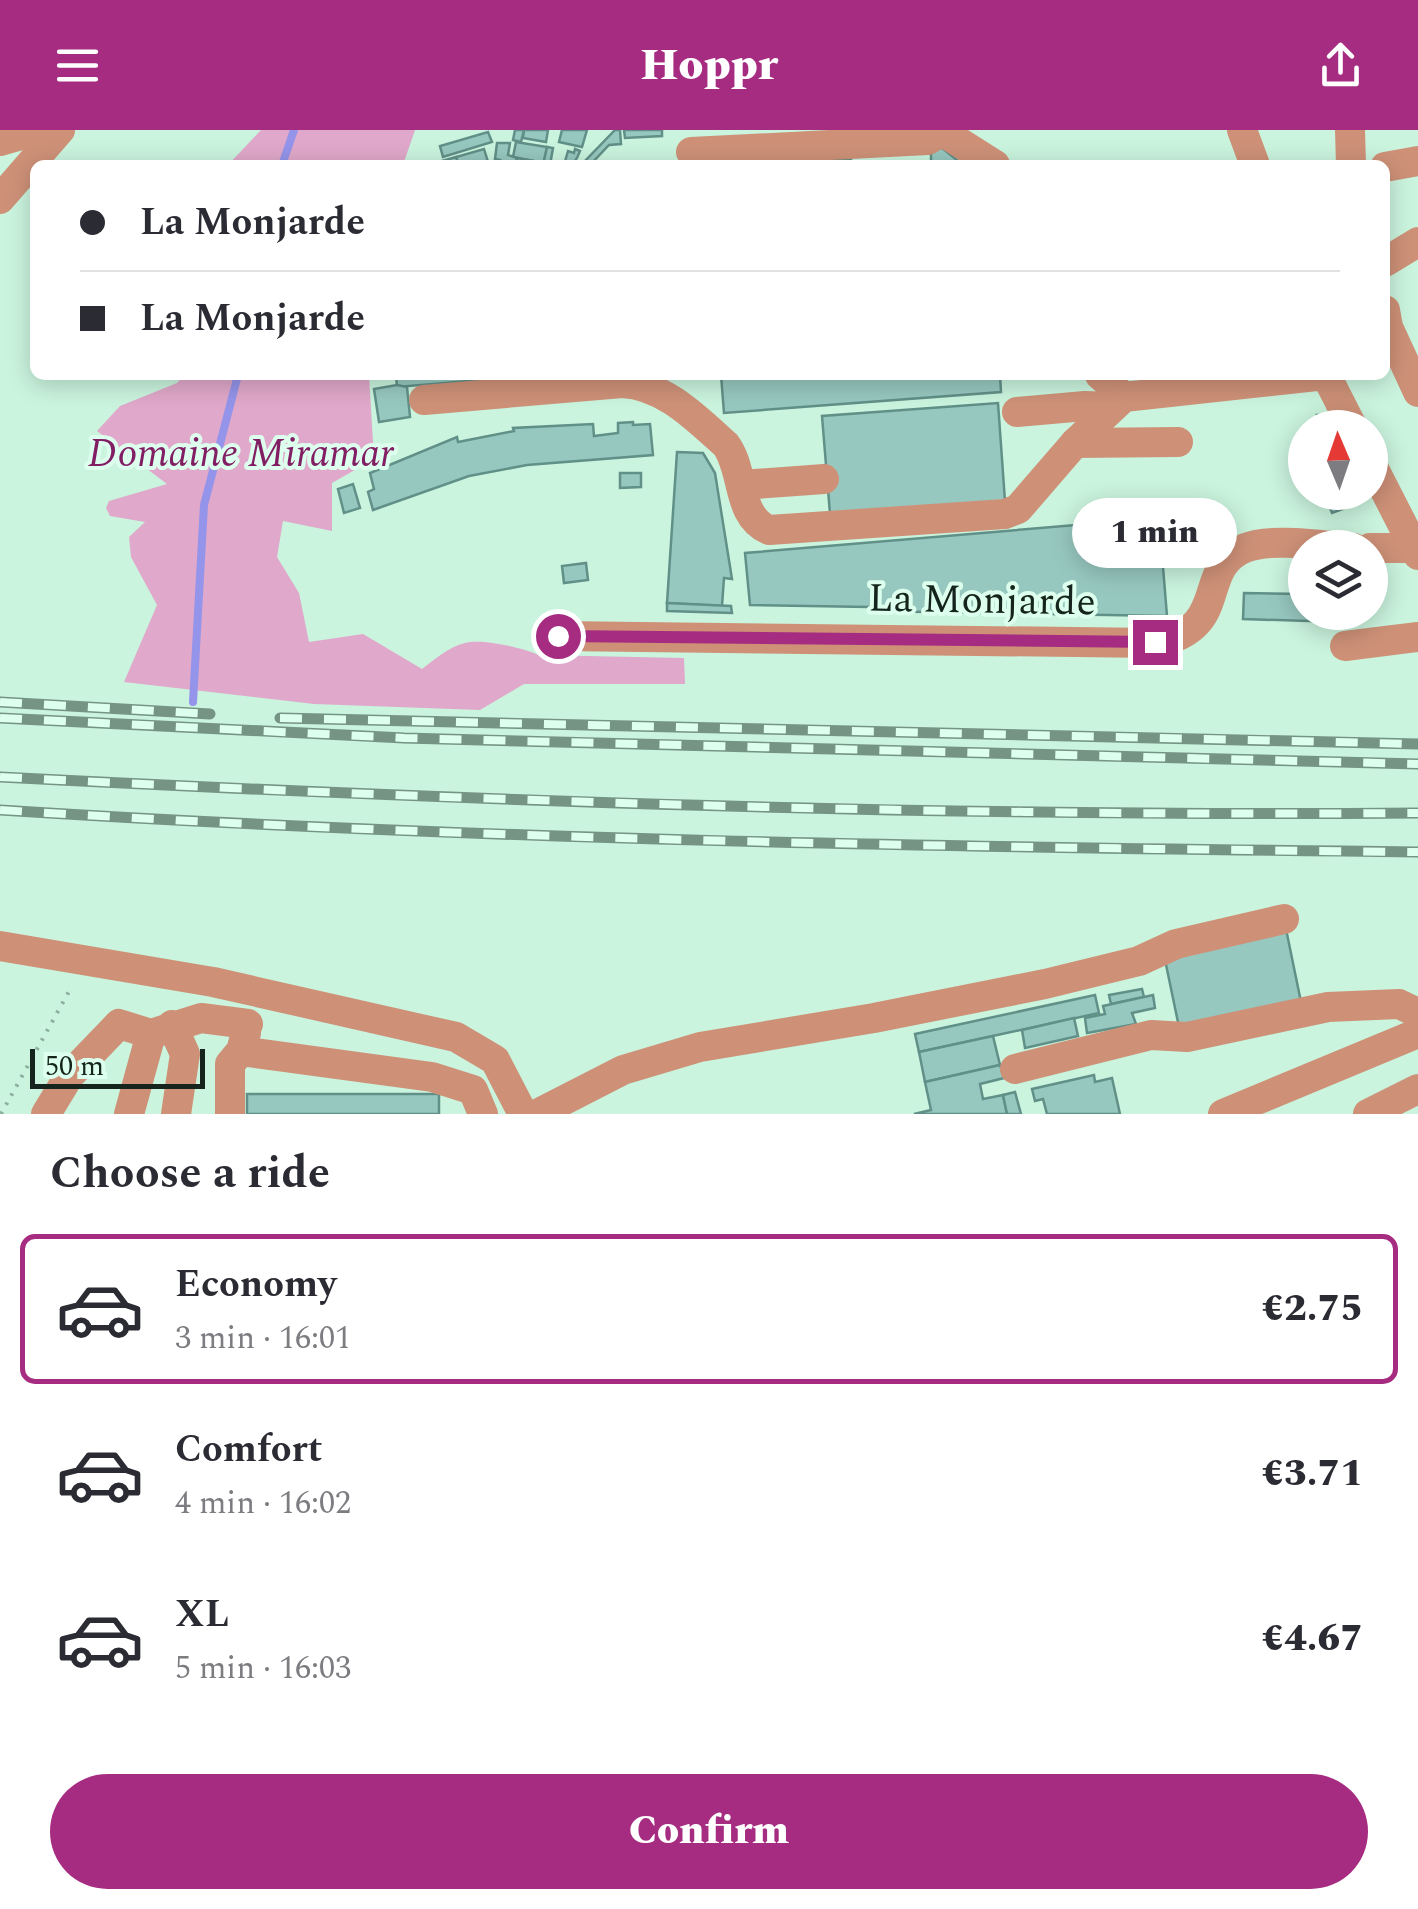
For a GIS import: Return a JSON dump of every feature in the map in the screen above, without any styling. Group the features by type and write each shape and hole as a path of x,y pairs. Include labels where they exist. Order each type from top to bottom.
{"street":[{"path":"0,141 38,130"},
{"path":"34,160 60,130"},
{"path":"1242,130 1253,160"},
{"path":"1350,130 1351,160"},
{"path":"691,152 747,157 928,140 942,131 987,160"},
{"path":"1390,166 1418,162"},
{"path":"0,200 30,165"},
{"path":"1390,259 1418,242"},
{"path":"1390,332 1418,392"},
{"path":"1104,380 1119,402"},
{"path":"1016,412 1288,380"},
{"path":"1329,380 1344,410"},
{"path":"424,400 622,383 644,384 660,390 726,445 750,515 756,524 769,530 1018,510 1075,443 1119,402"},
{"path":"1075,443 1178,442"},
{"path":"741,485 824,479"},
{"path":"1388,496 1416,551"},
{"name":"La Monjarde","path":"558,636 1155,642 1182,638 1203,618 1221,566 1244,548 1288,545"},
{"path":"1388,549 1416,551"},
{"path":"1345,646 1418,637"},
{"path":"537,1114 623,1070 700,1047 1045,984 1140,962 1176,944 1284,919"},
{"path":"0,946 81,970 256,992 456,1037 495,1060 523,1114"},
{"path":"230,1114 230,1064 244,1038 256,992"},
{"path":"1014,1069 1152,1034 1187,1036 1328,1006 1400,1004 1418,1013"},
{"path":"46,1114 69,1076 118,1024 162,1030 200,1018 244,1038 432,1077 472,1090 483,1114"},
{"path":"129,1114 162,1030"},
{"path":"162,1030 185,1054 176,1114"},
{"path":"1223,1114 1418,1033"},
{"path":"1368,1114 1418,1089"}],"path":[{"path":"1,1114 81,970"}],"green space":[{"path":"261,130 415,130 405,160 233,160"},
{"name":"Domaine Miramar","path":"369,380 374,459 332,483 332,531 283,521 277,557 299,593 309,642 363,634 422,669 448,650 472,642 502,644 539,655 684,658 685,684 524,684 480,710 314,704 124,682 157,605 131,557 129,537 145,522 110,516 106,508 109,501 167,484 97,431 120,406 177,383"}],"building":[{"path":"515,130 524,130 521,142 513,140"},
{"path":"524,130 548,130 546,142 523,138"},
{"path":"562,130 587,130 582,147 559,142"},
{"path":"615,130 620,130 621,144 609,145 595,160 586,160"},
{"path":"624,130 662,130 662,136 625,138"},
{"path":"488,132 492,142 443,157 440,146"},
{"path":"516,142 547,147 545,160 513,157"},
{"path":"497,143 510,143 508,155 517,158 517,160 495,159"},
{"path":"547,147 553,148 551,160 544,160"},
{"path":"931,148 942,148 957,160 931,160"},
{"path":"484,149 487,160 457,160 456,157"},
{"path":"575,149 580,151 576,160 565,160 568,151 574,153"},
{"path":"396,380 480,380 397,387"},
{"path":"721,380 1000,380 1001,392 724,413"},
{"path":"407,387 410,417 379,422 374,389"},
{"path":"998,403 1005,501 830,514 822,416"},
{"path":"618,423 650,424 653,455 527,465 469,476 373,510 368,492 374,489 370,473 457,437 458,442 514,431 513,428 593,424 594,436 618,433"},
{"path":"677,452 703,453 715,473 732,579 724,578 722,606 667,603"},
{"path":"620,473 641,473 641,487 620,488"},
{"path":"353,484 360,508 344,513 338,489"},
{"path":"1159,518 1167,616 750,605 745,553"},
{"path":"586,563 588,580 564,583 562,566"},
{"path":"1244,593 1288,594 1288,620 1243,619"},
{"path":"667,603 731,606 732,613 667,611"},
{"path":"1286,929 1301,1002 1179,1027 1164,955"},
{"path":"1142,989 1144,997 1111,1004 1109,995"},
{"path":"1095,995 1099,1013 919,1052 915,1034"},
{"path":"1153,995 1155,1008 1132,1013 1136,1024 1087,1033 1085,1018 1105,1014 1103,1006"},
{"path":"1074,1018 1078,1036 1025,1048 1022,1030"},
{"path":"993,1036 1000,1065 925,1082 919,1052"},
{"path":"1000,1065 1004,1078 980,1084 983,1099 1003,1095 1007,1114 914,1114 931,1110 925,1082"},
{"path":"1094,1075 1095,1082 1112,1078 1120,1114 1047,1114 1043,1099 1035,1101 1032,1089"},
{"path":"1015,1092 1021,1114 1007,1114 1003,1095"},
{"path":"247,1094 439,1094 439,1114 247,1114"}],"waterway":[{"path":"284,160 294,130"},
{"path":"193,702 204,505 237,380"}],"railway":[{"path":"0,702 210,714"},
{"path":"0,718 404,738 1418,764"},
{"path":"280,718 1418,744"},
{"path":"0,777 709,806 1418,813"},
{"path":"0,810 531,835 1418,852"}],"route":[{"path":"558,636 1155,642"}]}
